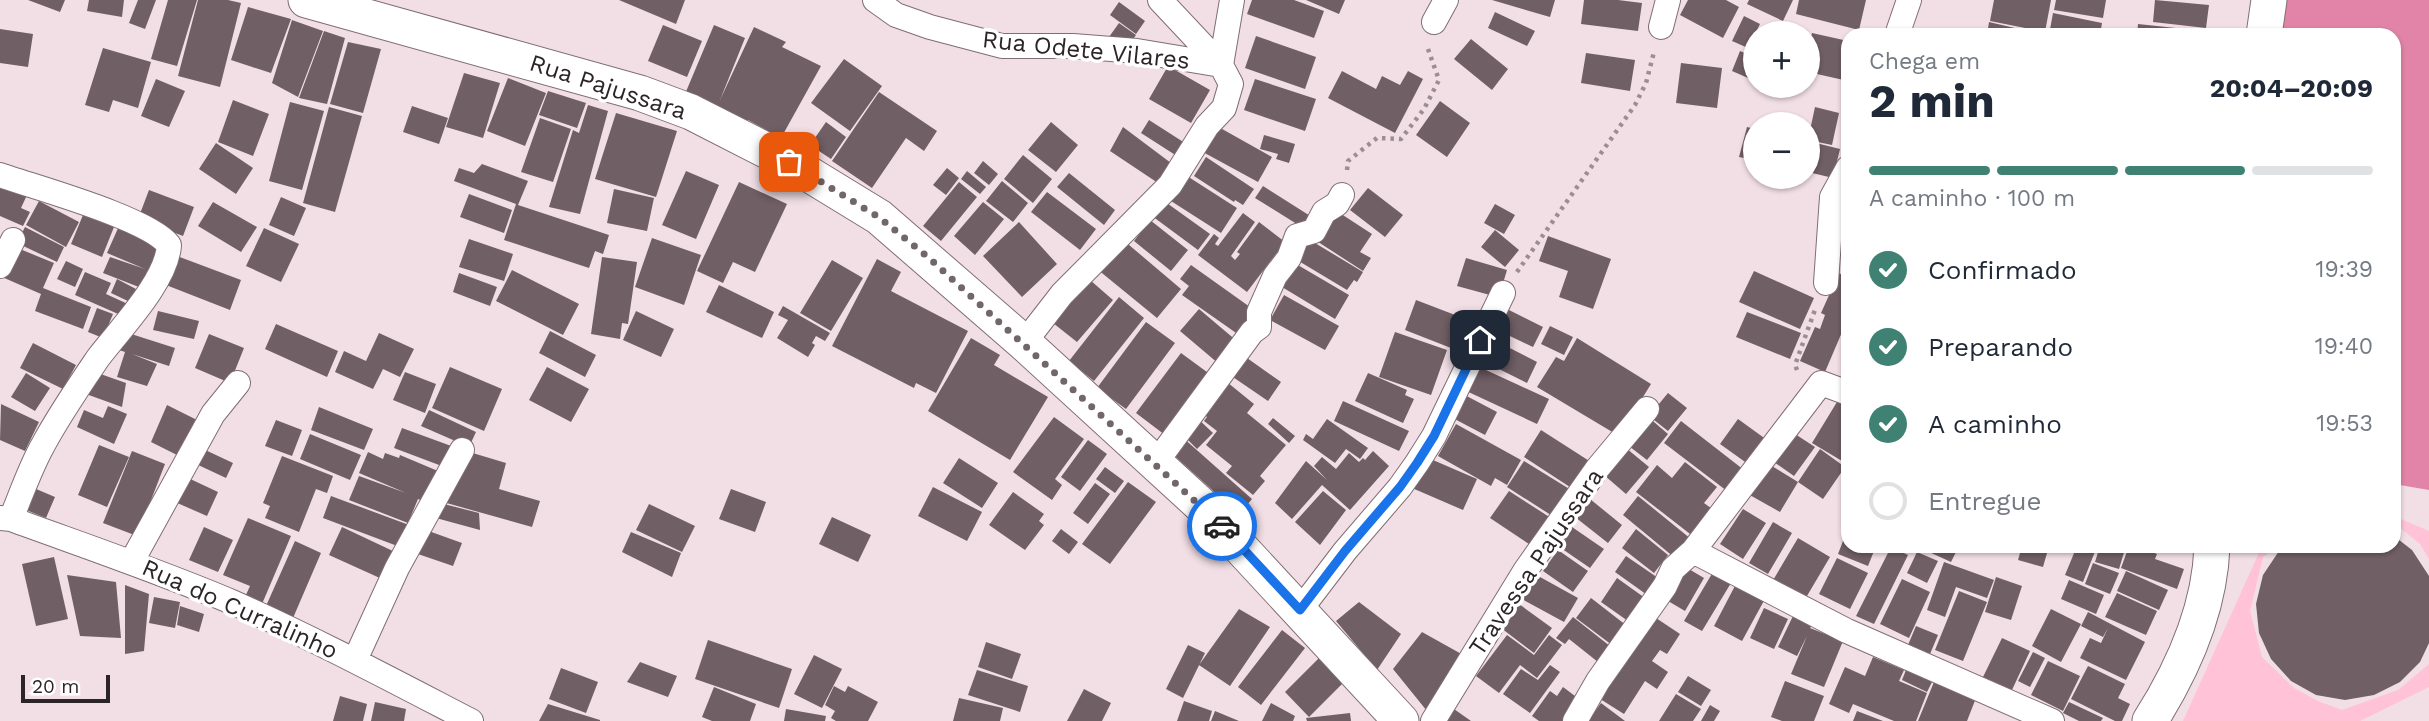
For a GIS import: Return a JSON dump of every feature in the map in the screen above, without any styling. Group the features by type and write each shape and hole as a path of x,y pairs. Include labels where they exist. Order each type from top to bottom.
{"main road":[{"name":"Rua Pajussara","path":"306,0 385,7 691,112 789,162 880,218 1024,343 1224,528 1401,721"},
{"path":"2265,28 2269,0"},
{"path":"2150,721 2190,643 2205,600 2211,553"}],"street":[{"name":"Rua Odete Vilares","path":"875,0 896,15 907,19 1002,46 1073,46 1137,51 1221,65"},
{"path":"1024,343 1062,294 1170,185 1202,133 1224,108 1231,84 1221,65 1160,0"},
{"path":"1221,65 1232,0"},
{"path":"1434,22 1446,0"},
{"path":"1661,27 1668,0"},
{"path":"1899,28 1909,0"},
{"path":"0,175 137,222 162,236 169,245 168,259 156,278 91,370 42,446 6,519"},
{"path":"1826,283 1832,197 1841,181"},
{"path":"1155,464 1252,332 1259,327 1259,312 1275,276 1289,258 1297,236 1314,231 1324,212 1337,204 1342,195"},
{"path":"0,266 13,240"},
{"path":"1300,610 1417,463 1434,436 1503,293"},
{"path":"132,562 213,414 238,383"},
{"path":"1575,721 1598,681 1665,586 1673,569 1693,551 1821,383 1841,390"},
{"name":"Travessa Pajussara","path":"1433,721 1525,571 1597,469 1647,409"},
{"path":"355,660 397,568 462,450"},
{"name":"Rua do Curralinho","path":"6,519 132,562 232,602 355,660 471,721"},
{"path":"1693,551 1847,631 2052,721"}],"path":[{"path":"1342,195 1348,162 1377,138 1401,139 1424,109 1439,80 1428,46 1434,22"},
{"path":"1503,293 1635,105 1646,83 1661,27"},
{"path":"1821,383 1801,378 1795,365 1826,283"}],"shaded area":[{"path":"2285,0 2429,0 2429,490 2401,485 2401,28 2277,28"},
{"path":"2401,519 2429,531 2429,559 2420,544 2401,529"},
{"path":"2259,553 2268,553 2263,557 2250,611 2262,657 2294,688 2342,710 2398,690 2429,664 2429,687 2360,721 2183,721"}],"building":[{"path":"28,0 65,0 60,12"},
{"path":"89,0 124,0 122,17 87,11"},
{"path":"138,0 156,0 145,29 129,23"},
{"path":"168,0 197,0 177,66 151,59"},
{"path":"198,0 241,3 220,87 178,76"},
{"path":"619,0 685,0 676,24"},
{"path":"1252,0 1294,0 1324,11 1314,38 1247,14"},
{"path":"1306,0 1345,0 1339,14"},
{"path":"1492,0 1555,0 1550,17"},
{"path":"1584,0 1642,3 1638,31 1581,24"},
{"path":"1688,0 1726,0 1739,7 1723,38 1680,15"},
{"path":"1749,0 1793,0 1783,21 1747,4"},
{"path":"1799,0 1866,0 1859,28 1796,14"},
{"path":"1994,0 2051,0 2046,28 2025,28 1990,21"},
{"path":"2056,0 2106,0 2103,18 2054,10"},
{"path":"2155,0 2209,5 2206,28 2153,22"},
{"path":"1119,2 1145,21 1136,34 1110,15"},
{"path":"248,7 291,19 271,73 231,60"},
{"path":"1495,12 1535,31 1527,46 1488,28"},
{"path":"2053,13 2102,23 2101,28 2050,28"},
{"path":"1744,16 1754,21 1743,21 1743,46 1732,41"},
{"path":"292,20 323,31 298,97 272,83"},
{"path":"1989,22 2015,28 1988,28"},
{"path":"1119,23 1136,35 1126,49 1109,37"},
{"path":"2138,24 2176,28 2138,28"},
{"path":"663,25 702,41 687,77 648,61"},
{"path":"714,25 745,38 720,100 754,27 786,42 782,47 821,66 781,138 748,120 747,123 685,94"},
{"path":"0,29 33,34 28,67 0,63"},
{"path":"324,31 345,38 327,104 299,98"},
{"path":"1820,35 1841,39 1841,79 1820,75"},
{"path":"1256,36 1316,57 1305,89 1245,68"},
{"path":"1471,39 1508,69 1492,90 1454,59"},
{"path":"348,42 381,49 363,113 330,104"},
{"path":"103,48 151,62 138,108 113,100 109,112 85,105"},
{"path":"1740,51 1743,52 1743,76 1732,71"},
{"path":"1586,53 1635,60 1630,91 1581,83"},
{"path":"844,59 882,86 850,131 811,103"},
{"path":"1681,63 1722,68 1717,108 1676,103"},
{"path":"1168,66 1210,90 1191,123 1149,99"},
{"path":"1342,71 1376,89 1382,76 1400,85 1408,71 1423,79 1395,133 1328,98"},
{"path":"464,73 500,83 483,138 446,127"},
{"path":"508,78 546,93 525,146 487,131"},
{"path":"156,79 185,91 169,127 141,116"},
{"path":"1255,79 1316,99 1305,131 1244,110"},
{"path":"548,91 586,103 577,128 539,115"},
{"path":"879,92 937,131 924,151 906,138 872,188 832,161"},
{"path":"233,100 269,114 253,156 218,142"},
{"path":"1440,101 1470,123 1447,157 1416,135"},
{"path":"290,102 324,111 302,190 269,181"},
{"path":"588,105 608,111 580,214 549,207 573,130 579,133"},
{"path":"412,106 448,118 439,144 403,132"},
{"path":"329,107 362,116 335,212 303,203"},
{"path":"1815,107 1839,113 1832,145 1820,142 1820,112 1814,112"},
{"path":"616,113 677,131 656,197 595,179"},
{"path":"540,118 571,129 553,182 521,172"},
{"path":"1149,120 1188,145 1180,158 1141,133"},
{"path":"826,122 846,137 831,159 810,145"},
{"path":"1051,122 1078,145 1056,172 1028,150"},
{"path":"1215,125 1272,157 1258,182 1201,151"},
{"path":"1123,127 1171,163 1158,183 1110,151"},
{"path":"1264,135 1295,144 1289,163 1276,159 1278,154 1260,149"},
{"path":"1743,142 1743,158 1739,157"},
{"path":"216,143 253,168 236,194 199,169"},
{"path":"1820,144 1840,149 1833,178 1820,175"},
{"path":"1023,155 1052,179 1033,203 1004,179"},
{"path":"1206,157 1254,189 1243,205 1194,176"},
{"path":"983,161 998,174 989,185 974,173"},
{"path":"482,164 528,181 518,205 609,235 603,254 595,251 589,268 504,240 516,204 454,181 459,168 474,173"},
{"path":"947,168 959,178 946,195 933,185"},
{"path":"686,171 719,185 696,239 662,225"},
{"path":"967,171 986,187 980,194 961,179"},
{"path":"1069,173 1115,210 1104,225 1057,187"},
{"path":"1187,176 1237,208 1221,233 1171,201"},
{"path":"1002,181 1028,203 1013,222 986,201"},
{"path":"739,182 787,204 755,272 733,262 723,283 697,271"},
{"path":"959,182 977,197 941,241 923,226"},
{"path":"0,183 27,195 21,208 30,212 23,226 0,216"},
{"path":"1263,186 1315,219 1308,231 1255,198"},
{"path":"1368,188 1403,215 1385,237 1350,210"},
{"path":"614,189 654,198 647,231 607,223"},
{"path":"149,190 194,207 183,236 138,219"},
{"path":"1047,192 1096,229 1080,250 1031,212"},
{"path":"469,194 512,210 504,233 460,217"},
{"path":"281,197 306,208 294,236 269,225"},
{"path":"39,201 79,222 66,247 26,225"},
{"path":"1164,201 1210,234 1198,250 1152,216"},
{"path":"213,202 257,227 241,252 198,226"},
{"path":"983,202 1004,219 975,255 954,236"},
{"path":"1495,204 1515,215 1504,234 1484,223"},
{"path":"1332,208 1372,234 1360,252 1371,258 1363,271 1312,238"},
{"path":"1243,213 1255,222 1231,256 1235,260 1240,254 1237,252 1259,222 1285,242 1247,292 1198,255 1214,234 1219,238 1215,244 1218,246"},
{"path":"83,215 114,227 102,257 71,244"},
{"path":"1150,220 1188,250 1171,271 1134,241"},
{"path":"1019,222 1057,264 1022,297 983,256"},
{"path":"119,226 160,244 144,289 103,273 110,257 145,269 107,253"},
{"path":"25,227 64,247 57,262 17,243"},
{"path":"264,228 299,244 281,282 246,266"},
{"path":"1495,230 1519,250 1505,267 1481,247"},
{"path":"1548,236 1611,259 1593,309 1559,297 1568,271 1539,261"},
{"path":"1305,237 1363,272 1357,282 1354,280 1347,290 1292,257"},
{"path":"652,238 701,255 684,305 635,287"},
{"path":"469,239 513,254 504,281 459,267"},
{"path":"1122,239 1181,289 1157,318 1097,269"},
{"path":"15,247 54,263 43,288 91,307 83,329 35,311 41,294 2,277"},
{"path":"177,256 241,280 230,310 166,285"},
{"path":"602,257 637,262 628,324 622,323 620,339 591,334"},
{"path":"1466,258 1507,270 1501,290 1490,295 1457,286"},
{"path":"877,259 901,272 891,291 968,331 936,393 916,383 914,388 832,346"},
{"path":"832,260 863,278 831,331 800,313"},
{"path":"66,261 83,269 75,287 57,279"},
{"path":"1291,261 1349,295 1335,319 1277,284"},
{"path":"1191,265 1257,312 1239,335 1182,295 1189,286 1180,279"},
{"path":"512,270 579,304 563,335 496,301"},
{"path":"1754,271 1814,298 1800,329 1739,302"},
{"path":"85,272 111,283 106,294 130,305 125,317 75,295"},
{"path":"459,273 497,287 490,306 453,292"},
{"path":"1839,273 1841,334 1825,372 1800,361 1815,327 1820,329 1825,315 1821,313"},
{"path":"117,279 136,289 130,302 111,293"},
{"path":"1090,280 1113,300 1077,342 1053,323"},
{"path":"719,285 774,312 762,338 706,312"},
{"path":"1284,295 1339,326 1325,350 1270,320"},
{"path":"1119,297 1144,318 1094,381 1069,361"},
{"path":"1416,300 1463,318 1451,348 1405,330"},
{"path":"783,306 830,333 825,341 816,336 812,343 815,345 808,357 777,338 788,320 778,315"},
{"path":"1501,306 1543,327 1533,347 1491,327"},
{"path":"97,308 113,314 103,338 88,332"},
{"path":"1199,309 1238,342 1219,364 1180,331"},
{"path":"158,311 199,321 194,339 153,330"},
{"path":"636,311 674,329 661,357 623,340"},
{"path":"1747,312 1801,333 1790,359 1736,337"},
{"path":"1146,322 1175,343 1126,409 1097,388"},
{"path":"276,324 338,351 327,377 265,349"},
{"path":"1550,326 1573,337 1564,355 1541,344"},
{"path":"550,331 596,355 585,377 539,353"},
{"path":"125,332 175,348 169,366 132,354 157,364 147,386 117,377 125,352 119,350"},
{"path":"1395,332 1447,350 1431,395 1379,377"},
{"path":"379,333 414,349 400,377 383,369 373,389 335,372 344,351 366,361"},
{"path":"209,334 244,348 230,383 195,368"},
{"path":"971,338 1000,355 994,365 1048,397 1010,460 928,411"},
{"path":"1577,338 1651,384 1619,436 1537,387 1556,357 1564,361"},
{"path":"1496,341 1537,362 1527,383 1485,362"},
{"path":"33,343 76,365 63,389 20,368"},
{"path":"1181,353 1211,375 1165,435 1136,413"},
{"path":"1240,353 1281,382 1268,401 1227,373"},
{"path":"1473,364 1549,399 1537,424 1462,389"},
{"path":"450,367 502,389 484,431 432,408"},
{"path":"547,367 589,389 571,422 529,400"},
{"path":"92,371 126,383 122,407 86,394"},
{"path":"405,372 436,384 425,413 393,400"},
{"path":"26,373 50,388 35,411 11,397"},
{"path":"1368,373 1407,390 1405,395 1414,399 1403,423 1355,401"},
{"path":"1222,378 1254,404 1247,413 1286,445 1260,476 1265,481 1253,495 1226,473 1232,466 1206,445 1217,431 1204,421 1207,417 1197,408"},
{"path":"1459,392 1497,412 1485,435 1447,415"},
{"path":"1668,393 1687,408 1668,431 1649,416"},
{"path":"1840,397 1841,398 1841,460 1812,443"},
{"path":"1343,401 1409,431 1399,451 1334,421"},
{"path":"1,404 39,422 25,451 0,440"},
{"path":"167,405 199,421 183,458 151,442"},
{"path":"108,406 127,414 114,444 77,427 84,410 103,418"},
{"path":"319,407 373,429 364,450 311,430"},
{"path":"429,410 476,432 469,447 421,426"},
{"path":"1647,416 1668,434 1647,460 1625,443"},
{"path":"1054,417 1084,439 1055,479 1062,485 1052,500 1013,472"},
{"path":"1196,417 1213,433 1197,449 1181,433"},
{"path":"1273,418 1295,436 1289,443 1268,424"},
{"path":"1327,419 1368,448 1360,459 1346,449 1335,463 1303,440 1306,434 1313,439"},
{"path":"1738,419 1767,440 1748,464 1720,444"},
{"path":"276,420 302,430 292,456 265,446"},
{"path":"1681,421 1744,470 1727,491 1664,443"},
{"path":"1456,424 1521,460 1507,485 1495,478 1491,486 1438,456"},
{"path":"402,428 454,447 447,468 394,448"},
{"path":"1541,430 1594,464 1576,491 1524,457"},
{"path":"1792,432 1815,447 1794,476 1771,460"},
{"path":"310,434 361,455 350,480 300,459"},
{"path":"1181,436 1252,499 1239,514 1168,450"},
{"path":"1088,440 1107,454 1080,491 1061,477"},
{"path":"99,445 129,457 107,507 78,495"},
{"path":"201,448 233,463 226,478 194,463"},
{"path":"1626,448 1649,467 1626,494 1604,475"},
{"path":"1820,449 1841,464 1841,473 1823,499 1798,482"},
{"path":"132,451 165,464 137,536 103,523"},
{"path":"466,451 506,463 499,489 540,501 532,527 443,502"},
{"path":"1373,451 1389,466 1350,510 1322,485 1292,519 1275,503 1306,461 1327,480 1314,466 1322,457 1336,469 1349,453 1359,462 1363,458 1365,460"},
{"path":"368,452 383,459 385,453 399,458 400,455 445,474 425,502 418,499 408,523 349,500 359,476 406,493 359,473"},
{"path":"282,456 333,476 327,493 316,489 299,532 265,518 270,506 263,503"},
{"path":"1426,457 1477,479 1463,510 1412,488"},
{"path":"959,458 998,483 982,508 943,483"},
{"path":"1524,461 1571,490 1554,517 1507,487"},
{"path":"1685,462 1717,487 1704,503 1715,511 1694,537 1636,492 1657,465 1672,478"},
{"path":"1767,463 1798,482 1780,512 1748,494"},
{"path":"1105,467 1124,481 1115,493 1096,479"},
{"path":"186,477 218,492 207,516 175,502"},
{"path":"1128,482 1156,502 1110,564 1082,544"},
{"path":"1095,483 1110,494 1088,524 1073,513"},
{"path":"29,486 55,497 46,518 21,508"},
{"path":"933,487 982,512 967,541 918,516"},
{"path":"731,489 766,502 755,532 719,519"},
{"path":"1323,491 1346,510 1320,545 1295,522"},
{"path":"1509,491 1554,520 1535,548 1490,518"},
{"path":"1013,492 1044,514 1039,521 1044,525 1025,550 989,525"},
{"path":"331,496 409,525 400,547 323,518"},
{"path":"1638,496 1691,539 1675,558 1623,515"},
{"path":"1590,499 1622,525 1608,543 1575,517"},
{"path":"440,503 479,513 480,530 436,518"},
{"path":"649,504 695,526 682,552 636,530"},
{"path":"1743,509 1766,523 1743,559 1720,544"},
{"path":"832,517 871,535 858,562 819,544"},
{"path":"248,518 291,536 262,604 245,597 250,586 223,575"},
{"path":"1773,522 1792,533 1768,574 1749,563"},
{"path":"204,527 233,540 218,572 189,560"},
{"path":"342,527 395,552 382,579 329,555"},
{"path":"1572,527 1604,549 1590,568 1558,546"},
{"path":"423,529 462,543 453,566 415,553"},
{"path":"1061,529 1078,542 1069,554 1052,541"},
{"path":"1636,529 1668,555 1654,573 1622,548"},
{"path":"631,532 681,553 672,577 622,552"},
{"path":"1798,538 1830,557 1804,601 1772,582"},
{"path":"295,541 321,553 293,618 266,606"},
{"path":"2401,541 2412,550 2429,576 2429,643 2420,662 2400,682 2374,695 2345,700 2316,695 2291,681 2271,659 2259,633 2256,604 2263,575 2278,553 2401,553"},
{"path":"1841,546 1841,553 1873,553 1868,566 1838,554"},
{"path":"1558,550 1588,571 1573,592 1543,571"},
{"path":"1888,553 1908,555 1874,624 1856,616"},
{"path":"1917,553 1938,561 1927,583 1907,573"},
{"path":"1931,553 1956,553 1951,562"},
{"path":"2020,553 2047,553 2043,567 2018,560"},
{"path":"2074,553 2094,553 2083,582 2065,575"},
{"path":"2098,553 2124,553 2119,569 2095,562"},
{"path":"2126,553 2154,553 2157,554 2155,559 2184,569 2177,589 2121,568"},
{"path":"1626,556 1661,580 1650,597 1615,572"},
{"path":"54,557 68,619 36,626 22,564"},
{"path":"1837,558 1868,573 1850,609 1819,594"},
{"path":"1944,562 1994,580 1987,598 1956,587 1945,617 1927,610"},
{"path":"2093,563 2119,573 2110,594 2085,584"},
{"path":"1682,565 1704,578 1685,611 1663,598"},
{"path":"2126,571 2168,590 2159,610 2117,591"},
{"path":"1531,572 1578,598 1564,622 1518,597"},
{"path":"1713,572 1731,583 1702,631 1684,621"},
{"path":"67,575 116,582 121,638 80,636"},
{"path":"1996,577 2022,586 2011,620 1985,612"},
{"path":"1617,578 1652,603 1635,626 1601,602"},
{"path":"1902,579 1930,592 1909,638 1880,624"},
{"path":"2069,580 2104,595 2096,614 2061,599"},
{"path":"1737,582 1766,597 1742,641 1714,626"},
{"path":"125,585 149,594 144,651 125,654"},
{"path":"1959,591 1987,602 1963,661 1935,650"},
{"path":"2117,593 2157,611 2146,635 2105,617"},
{"path":"154,597 180,602 175,628 149,623"},
{"path":"1591,598 1631,629 1616,648 1576,618"},
{"path":"1359,602 1401,634 1377,670 1336,621"},
{"path":"1519,604 1552,628 1534,653 1501,628"},
{"path":"180,606 204,614 199,632 177,625"},
{"path":"1764,608 1788,619 1774,649 1750,638"},
{"path":"1239,609 1270,627 1230,686 1199,665"},
{"path":"2051,609 2081,624 2061,662 2032,646"},
{"path":"2088,612 2145,642 2126,680 2080,658 2090,638 2101,643 2108,628 2103,637 2081,626"},
{"path":"1653,616 1680,634 1667,654 1660,650 1652,661 1668,672 1657,689 1645,681 1624,714 1597,697"},
{"path":"1793,616 1812,625 1810,628 1843,641 1824,687 1791,674 1807,636 1797,656 1778,647"},
{"path":"1573,617 1615,650 1603,666 1569,639 1565,644 1556,638"},
{"path":"1916,626 1938,635 1930,654 1908,645"},
{"path":"1282,630 1305,648 1261,705 1238,687"},
{"path":"1422,632 1465,656 1427,711 1393,669"},
{"path":"1507,635 1534,655 1549,635 1562,645 1537,678 1520,665 1499,693 1476,676"},
{"path":"2002,638 2030,651 2012,690 1983,677"},
{"path":"708,640 792,669 779,708 695,679"},
{"path":"986,642 1021,654 1012,679 978,667"},
{"path":"1188,645 1205,653 1183,698 1166,689"},
{"path":"2033,652 2045,658 2030,687 2018,681"},
{"path":"814,655 842,669 822,708 794,694"},
{"path":"1320,657 1344,682 1309,717 1285,692"},
{"path":"1873,657 1904,670 1899,681 1927,693 1916,721 1894,721 1853,704 1849,713 1829,704 1845,667 1865,676"},
{"path":"2048,661 2080,676 2063,711 2031,695"},
{"path":"640,662 677,676 668,697 627,682"},
{"path":"1550,665 1560,672 1530,713 1503,694 1521,669 1538,680"},
{"path":"2088,666 2125,684 2118,698 2130,704 2122,721 2115,721 2071,699"},
{"path":"561,668 598,682 586,713 549,699"},
{"path":"977,670 1028,686 1020,712 968,695"},
{"path":"1906,670 1932,682 1927,692 1902,680"},
{"path":"1688,676 1711,690 1701,706 1678,692"},
{"path":"1785,681 1824,696 1814,721 1782,721 1771,717"},
{"path":"1934,682 1976,698 1967,721 1918,721"},
{"path":"834,686 845,692 848,686 878,702 868,721 836,721 831,718 835,711 825,705"},
{"path":"714,687 756,704 750,721 712,721 702,717"},
{"path":"1563,687 1583,702 1569,721 1539,721 1532,716 1550,691 1557,696"},
{"path":"1084,689 1111,703 1102,721 1067,721"},
{"path":"1676,694 1701,709 1693,721 1659,721"},
{"path":"340,696 367,704 363,721 333,721"},
{"path":"959,698 1003,708 1000,721 953,721"},
{"path":"1184,701 1212,711 1209,721 1177,721"},
{"path":"375,702 406,709 404,721 371,721"},
{"path":"2069,702 2103,718 2101,721 2079,721 2063,713"},
{"path":"1271,703 1295,716 1293,721 1262,721"},
{"path":"1601,703 1625,721 1588,721"},
{"path":"548,704 600,720 600,721 539,721"},
{"path":"1710,705 1720,711 1714,721 1701,721"},
{"path":"786,709 826,716 825,721 784,721"},
{"path":"1454,709 1471,721 1446,721"},
{"path":"1215,711 1239,721 1211,721"},
{"path":"1857,711 1883,721 1853,721"},
{"path":"1350,713 1351,721 1307,721 1306,718"}],"way so far":[{"path":"789,162 880,218 929,258 1222,526"}],"route":[{"path":"1222,526 1300,610 1417,463 1434,436 1480,340"}]}
